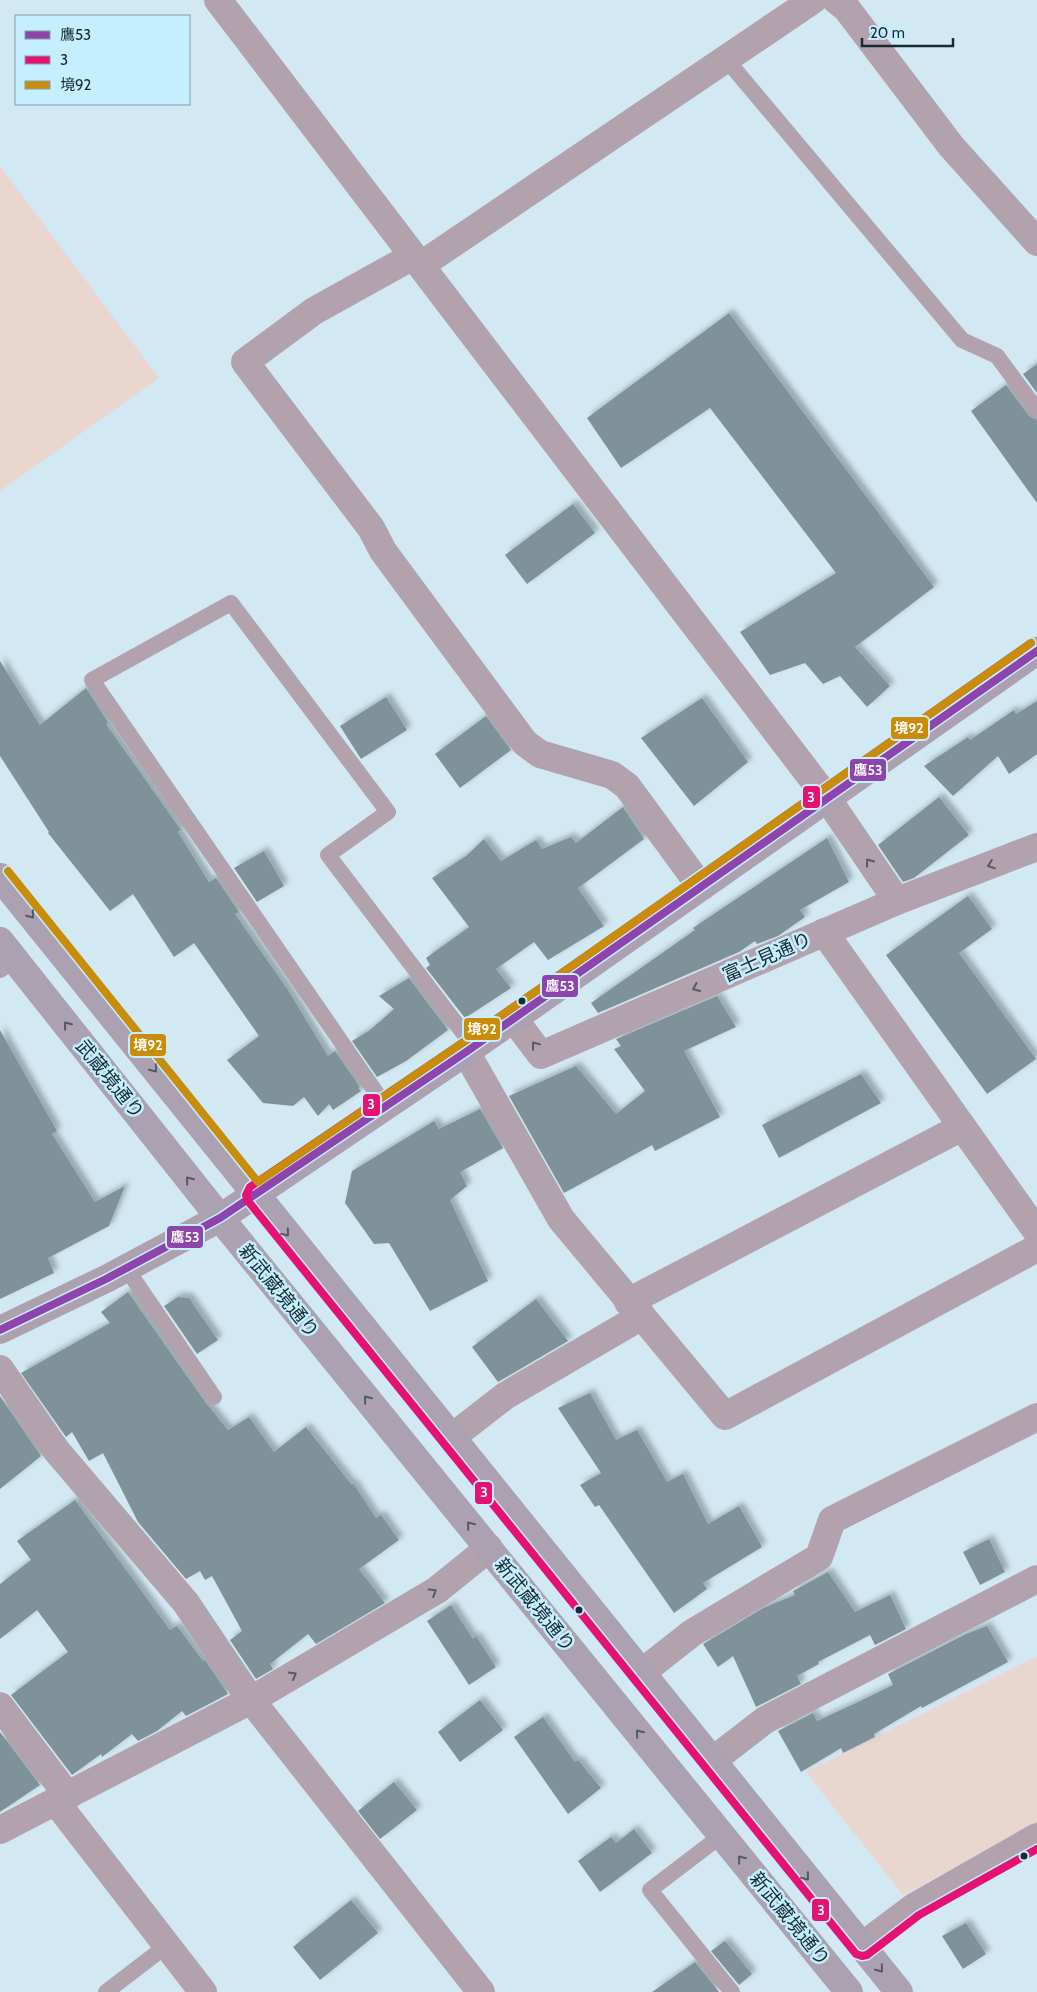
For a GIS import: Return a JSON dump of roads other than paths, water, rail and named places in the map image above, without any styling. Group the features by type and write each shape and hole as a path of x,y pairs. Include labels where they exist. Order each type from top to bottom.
{"main road":[{"path":"0,1330 126,1268 220,1218 256,1195 470,1049 1037,651"},
{"path":"0,877 256,1195"},
{"name":"武蔵境通り","path":"5,957 220,1218"},
{"name":"新武蔵境通り","path":"256,1195 899,1992"},
{"name":"新武蔵境通り","path":"220,1218 849,1992"}],"street":[{"path":"701,887 627,786 619,779 612,775 540,754 525,743 383,551 371,528 245,362 314,312 417,260 726,59 813,0"},
{"path":"836,0 847,9 951,146 1037,242"},
{"path":"226,3 417,260 827,798 897,901"},
{"name":"富士見通り","path":"513,1018 542,1054 897,901 1037,848"},
{"path":"824,932 1037,1232"},
{"path":"470,1049 561,1219 725,1416 1037,1248"},
{"path":"451,1438 505,1396 635,1309 962,1127"},
{"path":"0,1369 56,1450 186,1603 251,1700 481,1992"},
{"path":"641,1673 692,1633 820,1557 832,1520 1037,1416"},
{"path":"0,1830 251,1700 437,1590 489,1548"},
{"path":"712,1761 765,1720 1037,1579"},
{"path":"0,1706 62,1799 166,1946 202,1992"},
{"path":"862,1946 914,1906 1037,1837"}],"lane":[{"path":"726,59 962,340 997,356 1037,410"},
{"path":"386,1107 92,680 231,602 388,812 328,855 470,1049"},
{"path":"126,1268 214,1397"},
{"path":"722,1835 650,1890 732,1992"},
{"path":"106,1992 166,1946"}]}
